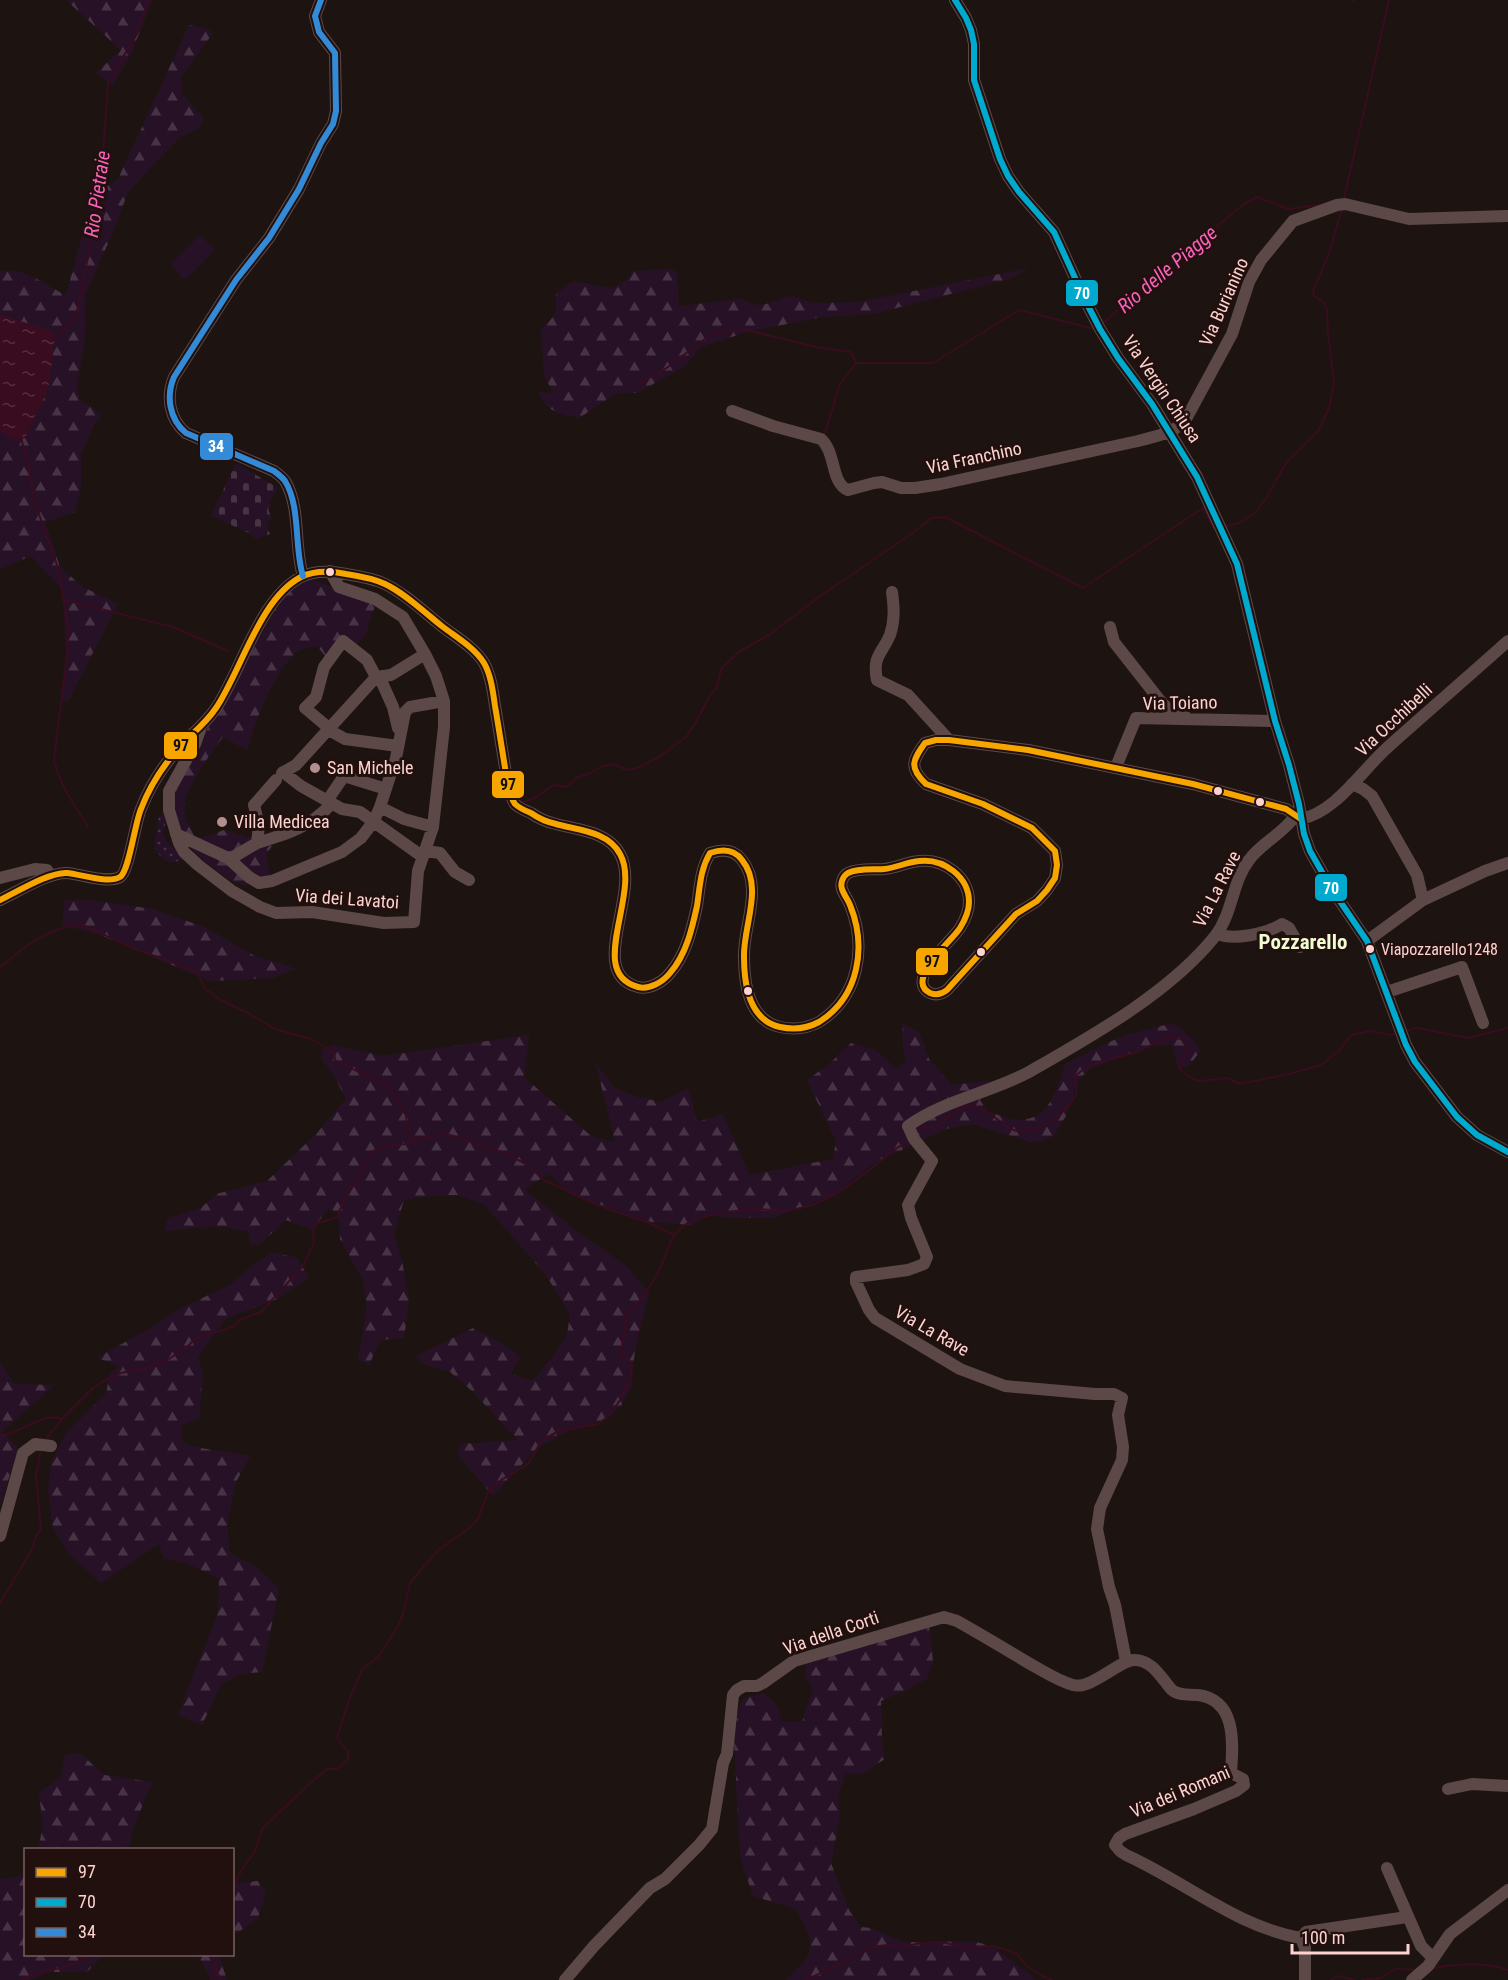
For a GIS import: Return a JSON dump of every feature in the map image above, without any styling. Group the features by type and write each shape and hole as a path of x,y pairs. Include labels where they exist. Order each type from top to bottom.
{"street":[{"path":"303,576 298,562 295,516 285,481 274,471 186,433 177,426 172,415 169,396 174,376 236,280 269,238 299,189 321,143 333,124 336,111 335,53 319,32 315,16 321,0"},
{"name":"Via Vergin Chiusa","path":"958,2 974,44 974,80 977,92 1008,176 1054,232 1101,329 1170,432 1197,477 1237,564 1275,721 1294,784 1298,817 1310,851 1331,888 1367,941 1404,1041 1415,1062 1457,1117 1477,1135 1508,1152"},
{"name":"Via Burianino","path":"1170,432 1186,419 1232,334 1253,272 1293,221 1345,204 1409,219 1508,216"},
{"name":"Via Franchino","path":"732,411 773,426 818,438 827,444 839,484 848,490 874,483 915,488 941,484 1170,432"},
{"path":"330,571 339,587 375,598 403,617 436,676 444,701 444,727 433,827 425,854"},
{"path":"0,900 64,872 100,878 120,877 128,863 136,820 156,779 184,743 201,729 217,708 260,623 277,597 303,576 330,571 371,579 396,590 459,639 484,663 491,683 509,791 515,803 544,820 598,836 620,852 626,879 613,954 616,970 624,979 640,987 649,987 668,976 682,957 697,906 704,863 710,854 720,850 730,851 739,856 747,865 752,878 744,939 745,976 753,1008 762,1019 791,1030 814,1024 831,1014 844,999 852,983 859,947 850,906 842,889 842,881 847,874 887,869 921,861 949,868 960,876 967,889 969,903 966,918 959,930 930,963 923,977 923,986 926,990 929,993 938,994 947,990 1016,914 1037,901 1055,878 1057,865 1054,851 1032,828 983,804 926,784 919,777 914,770 914,762 925,743 949,740 1028,750 1116,767 1193,784 1286,809 1298,817"},
{"path":"892,592 895,612 889,636 876,658 877,680 908,696 949,740"},
{"path":"1110,627 1114,642 1158,698 1169,710 1192,719"},
{"name":"Via Occhibelli","path":"1298,817 1320,811 1352,784 1385,749 1508,640"},
{"path":"397,752 345,739 328,731 305,708 316,697 324,667 343,641 367,660 378,677 393,707 401,731"},
{"path":"258,843 259,826 254,805 280,775 296,765 378,677 391,675 425,654"},
{"path":"201,729 169,791 169,810 176,834 228,858 259,883 272,881 342,852 361,838 374,821 380,807 397,752 403,715 410,707 444,701"},
{"name":"Via Toiano","path":"1116,767 1136,718 1275,721"},
{"path":"280,775 342,808 360,812 425,854 440,853 455,872 469,880"},
{"path":"228,858 258,843 298,829 320,816 344,776 386,789"},
{"path":"1352,784 1372,796 1417,875 1423,900"},
{"path":"380,807 404,819 433,827"},
{"name":"Via La Rave","path":"1127,1661 1097,1529 1100,1508 1122,1460 1123,1447 1118,1415 1122,1398 1114,1394 1005,1386 960,1369 879,1322 869,1310 855,1279 858,1276 908,1270 926,1261 927,1257 910,1218 908,1205 932,1161 909,1131 910,1125 942,1108 1028,1072 1109,1025 1162,986 1198,955 1217,933 1227,916 1240,875 1250,859 1260,847 1298,817"},
{"name":"Via dei Lavatoi","path":"176,834 184,852 198,865 232,891 260,908 276,913 312,912 384,923 414,922 418,871 425,854"},
{"path":"1367,941 1423,900 1485,871 1508,863"},
{"path":"0,878 35,869 47,870 51,876"},
{"path":"1217,933 1225,937 1262,933 1282,924 1289,928 1300,947"},
{"path":"1387,992 1462,967 1483,1023"},
{"path":"0,1536 23,1453 35,1444 51,1446"},
{"name":"Via della Corti","path":"565,1980 650,1888 666,1879 712,1829 723,1763 727,1754 733,1695 744,1686 757,1686 764,1683 794,1661 944,1617 957,1621 1053,1677 1075,1686 1085,1684 1127,1661"},
{"name":"Via dei Romani","path":"1127,1661 1136,1660 1149,1664 1176,1692 1200,1695 1217,1701 1229,1719 1231,1773 1239,1776 1244,1782 1242,1788 1236,1791 1125,1834 1116,1841 1115,1845 1126,1855 1235,1915 1288,1936 1301,1938"},
{"path":"1448,1789 1472,1784 1508,1786"},
{"path":"1387,1868 1421,1946 1424,1969"},
{"path":"1424,1969 1450,1934 1508,1890"},
{"path":"1305,1980 1305,1948 1301,1938 1306,1932 1407,1917"}],"green space":[{"path":"66,0 152,0 131,54 113,85 96,73 121,50"},
{"path":"189,25 206,28 213,33 181,77 182,94 204,118 198,129 179,138 128,192 112,235 85,294 85,336 77,388 80,400 102,415 95,423 81,454 81,488 75,512 45,522 60,567 83,587 118,604 68,701 61,701 66,653 63,590 31,556 0,569 0,271 9,270 26,274 66,295 93,196 118,179"},
{"path":"200,235 215,250 185,280 170,265"},
{"path":"1029,268 1009,279 873,314 822,317 747,332 701,347 684,367 637,393 617,393 579,418 559,413 549,407 538,391 554,394 544,376 541,329 554,314 556,294 574,281 611,288 625,281 633,271 672,269 677,274 679,306 741,299 755,305 790,296 814,303 859,302"},
{"path":"236,463 278,488 269,503 271,504 268,509 272,519 267,525 270,534 256,539 249,533 211,516"},
{"path":"314,580 376,604 367,632 355,647 342,638 325,656 317,646 305,648 294,655 276,678 268,694 247,750 223,737 199,771 185,800 185,817 196,840 224,830 247,837 259,835 263,844 272,846 266,855 272,885 243,885 232,881 210,866 188,846 173,805 178,783 283,596 300,582"},
{"path":"164,813 164,837 168,844 186,858 168,861 154,848 159,816"},
{"path":"65,900 90,900 153,909 204,927 255,956 297,969 272,978 210,981 98,934 62,925"},
{"path":"902,1023 919,1032 929,1059 952,1085 991,1082 980,1100 987,1111 1016,1120 1030,1118 1046,1108 1056,1092 1065,1064 1122,1036 1169,1024 1178,1026 1195,1042 1200,1051 1190,1065 1178,1068 1172,1045 1153,1046 1091,1068 1078,1080 1066,1116 1053,1136 1034,1143 972,1124 946,1129 874,1163 835,1194 773,1218 732,1218 707,1215 692,1225 651,1222 572,1195 549,1174 524,1189 579,1233 624,1264 649,1292 635,1350 631,1387 621,1406 601,1421 569,1430 536,1449 493,1496 457,1454 460,1444 518,1440 472,1391 449,1371 422,1364 416,1356 473,1328 503,1344 520,1358 510,1374 533,1381 567,1335 570,1314 546,1275 484,1204 456,1195 404,1200 394,1235 402,1260 409,1301 404,1338 380,1340 369,1365 358,1359 367,1307 363,1280 340,1239 338,1213 328,1209 312,1230 286,1220 260,1244 251,1245 247,1231 218,1226 164,1231 168,1218 201,1208 216,1194 267,1181 317,1133 346,1099 335,1077 321,1058 323,1049 334,1045 383,1056 529,1035 524,1077 591,1136 615,1142 596,1064 614,1087 637,1097 662,1102 688,1088 697,1122 723,1114 749,1175 833,1159 836,1141 807,1080 829,1064 851,1043 876,1050 896,1069 906,1061"},
{"path":"273,1252 297,1258 309,1278 277,1299 225,1319 198,1357 203,1374 199,1418 181,1425 183,1443 250,1456 236,1482 227,1525 230,1553 256,1567 279,1589 262,1672 242,1674 221,1684 202,1725 178,1715 218,1613 219,1579 189,1564 164,1558 159,1544 101,1583 69,1554 53,1528 48,1491 51,1462 66,1433 106,1393 110,1374 120,1366 97,1358 174,1312 231,1284 254,1264"},
{"path":"0,1362 14,1384 54,1385 2,1432 18,1449 0,1506"},
{"path":"929,1626 933,1661 927,1679 881,1701 882,1744 885,1759 862,1774 845,1773 838,1798 840,1816 831,1863 849,1910 861,1927 908,1942 978,1942 996,1950 1036,1980 785,1980 796,1971 808,1955 810,1940 796,1909 753,1896 740,1857 734,1741 737,1712 743,1699 764,1693 777,1706 782,1722 802,1722 813,1688 805,1676 805,1663"},
{"path":"80,1753 104,1775 152,1782 132,1831 129,1848 38,1848 43,1826 39,1793 61,1777 65,1755"},
{"path":"24,1873 24,1956 102,1956 87,1972 49,1972 29,1980 0,1980 0,1879 20,1876"},
{"path":"258,1881 266,1892 258,1918 234,1935 234,1883"},
{"path":"199,1956 219,1956 227,1980 211,1980"}],"water":[{"path":"0,315 50,330 55,339 48,390 25,438 15,440 0,431"}],"waterway":[{"name":"Rio Pietraie","path":"54,339 76,316 79,302 100,196 108,84 135,36 149,0"},
{"name":"Rio delle Piagge","path":"1344,199 1389,0"},
{"name":"Rio delle Piagge","path":"1103,323 1244,204 1257,197 1288,209 1320,205"},
{"path":"1226,526 1239,523 1255,513 1286,463 1319,430 1329,408 1334,384 1327,309 1322,301 1314,296 1313,291 1329,254 1342,208"},
{"name":"Rio delle Piagge","path":"856,363 933,363 1019,310 1094,329"},
{"name":"Rio delle Piagge","path":"640,382 670,366 716,332 738,330 851,352 856,363"},
{"path":"824,436 840,384 856,363"},
{"path":"21,438 29,467 34,500 57,565 68,625 67,655 54,760 64,787 88,827"},
{"path":"521,803 535,798 553,785 566,787 578,777 601,767 613,764 627,770 637,768 659,757 687,736 717,687 721,669 740,651 769,635 820,596 932,518 945,517 1083,588 1203,508 1214,528"},
{"path":"64,600 173,627 228,651"},
{"path":"0,967 43,936 59,929 82,925 138,950 198,972 204,988 219,999 275,1029 311,1039 334,1052 335,1060 373,1078 389,1089 406,1115 407,1134 414,1142"},
{"path":"1405,1031 1417,1028 1468,1038 1508,1028"},
{"path":"915,1133 925,1127 937,1125 957,1111 969,1106 982,1108 1011,1129 1025,1132 1034,1130 1051,1121 1067,1108 1076,1094 1075,1076 1085,1068 1134,1053 1169,1037 1181,1039 1189,1049 1178,1063 1180,1070 1193,1079 1200,1081 1228,1078 1240,1084 1321,1065 1339,1051 1351,1035 1370,1031 1391,1035 1397,1033"},
{"path":"44,1442 62,1419 102,1382 121,1373 166,1361 195,1339 234,1326 240,1320 261,1312 303,1266 314,1243 313,1232 316,1224 337,1217 348,1191 358,1179 373,1151 385,1146 405,1144 425,1137 447,1134 505,1153 526,1164 544,1180 597,1205 647,1222 674,1235"},
{"path":"234,1887 241,1871 255,1851 262,1829 327,1769 337,1769 348,1759 348,1752 337,1738 349,1700 362,1670 380,1655 399,1624 410,1583 437,1551 472,1526 478,1519 488,1492 501,1480 528,1464 542,1440 559,1431 598,1424 609,1416 620,1400 631,1376 632,1363 621,1353 627,1314 651,1285 678,1231 696,1219 732,1211 757,1209 785,1211 817,1203 856,1180 909,1139"},
{"path":"0,1436 47,1418 62,1419"},
{"path":"0,1603 31,1551 41,1529 36,1476 41,1449"},
{"path":"806,1980 867,1948 941,1942 968,1948 992,1946 1004,1949 1017,1954 1027,1966 1052,1980"},
{"path":"22,1980 39,1973 66,1967 87,1956"},
{"path":"213,1956 220,1980"},
{"path":"1434,1968 1471,1964 1508,1970"},
{"path":"1362,1980 1380,1978 1396,1969 1416,1970"},
{"path":"211,1980 216,1971"},
{"path":"1331,1980 1338,1976 1354,1980"}],"transit line":[{"name":"34","path":"303,576 293,503 285,481 274,471 186,433 173,414 170,392 174,377 236,280 269,238 299,189 321,143 333,124 336,111 335,53 319,32 315,16 321,0"},
{"name":"70","path":"955,0 971,30 974,44 974,80 1000,159 1008,176 1054,232 1100,329 1152,404 1197,477 1237,564 1275,721 1289,765 1310,851 1331,888 1367,941 1406,1045 1415,1062 1457,1117 1477,1135 1508,1152"},
{"name":"97","path":"0,900 42,879 60,874 67,873 101,879 120,877 129,857 141,809 153,783 176,751 216,708 252,636 274,601 287,587 301,577 323,572 366,578 393,588 476,652 486,668 491,684 509,791 515,804 546,821 600,836 615,846 620,854 625,870 625,889 615,949 616,966 623,979 642,988 660,982 667,976 676,966 688,941 697,906 702,872 710,853 727,851 739,856 748,871 752,894 744,957 747,989 761,1017 780,1027 800,1028 819,1022 833,1012 851,985 856,970 858,937 850,905 841,887 842,880 848,873 928,861 946,866 960,877 968,893 969,905 966,915 960,928 926,970 923,979 924,987 930,993 937,994 947,990 1016,914 1037,901 1055,878 1057,865 1055,851 1032,828 983,804 926,784 920,778 914,764 925,743 949,740 1028,750 1193,784 1286,809 1301,819"}],"place":[{"name":"San Michele","path":"315,768"},
{"name":"Villa Medicea","path":"222,822"},
{"name":"Viapozzarello1248","path":"1370,949"}],"district":[{"name":"Pozzarello","path":"1303,942"}]}
